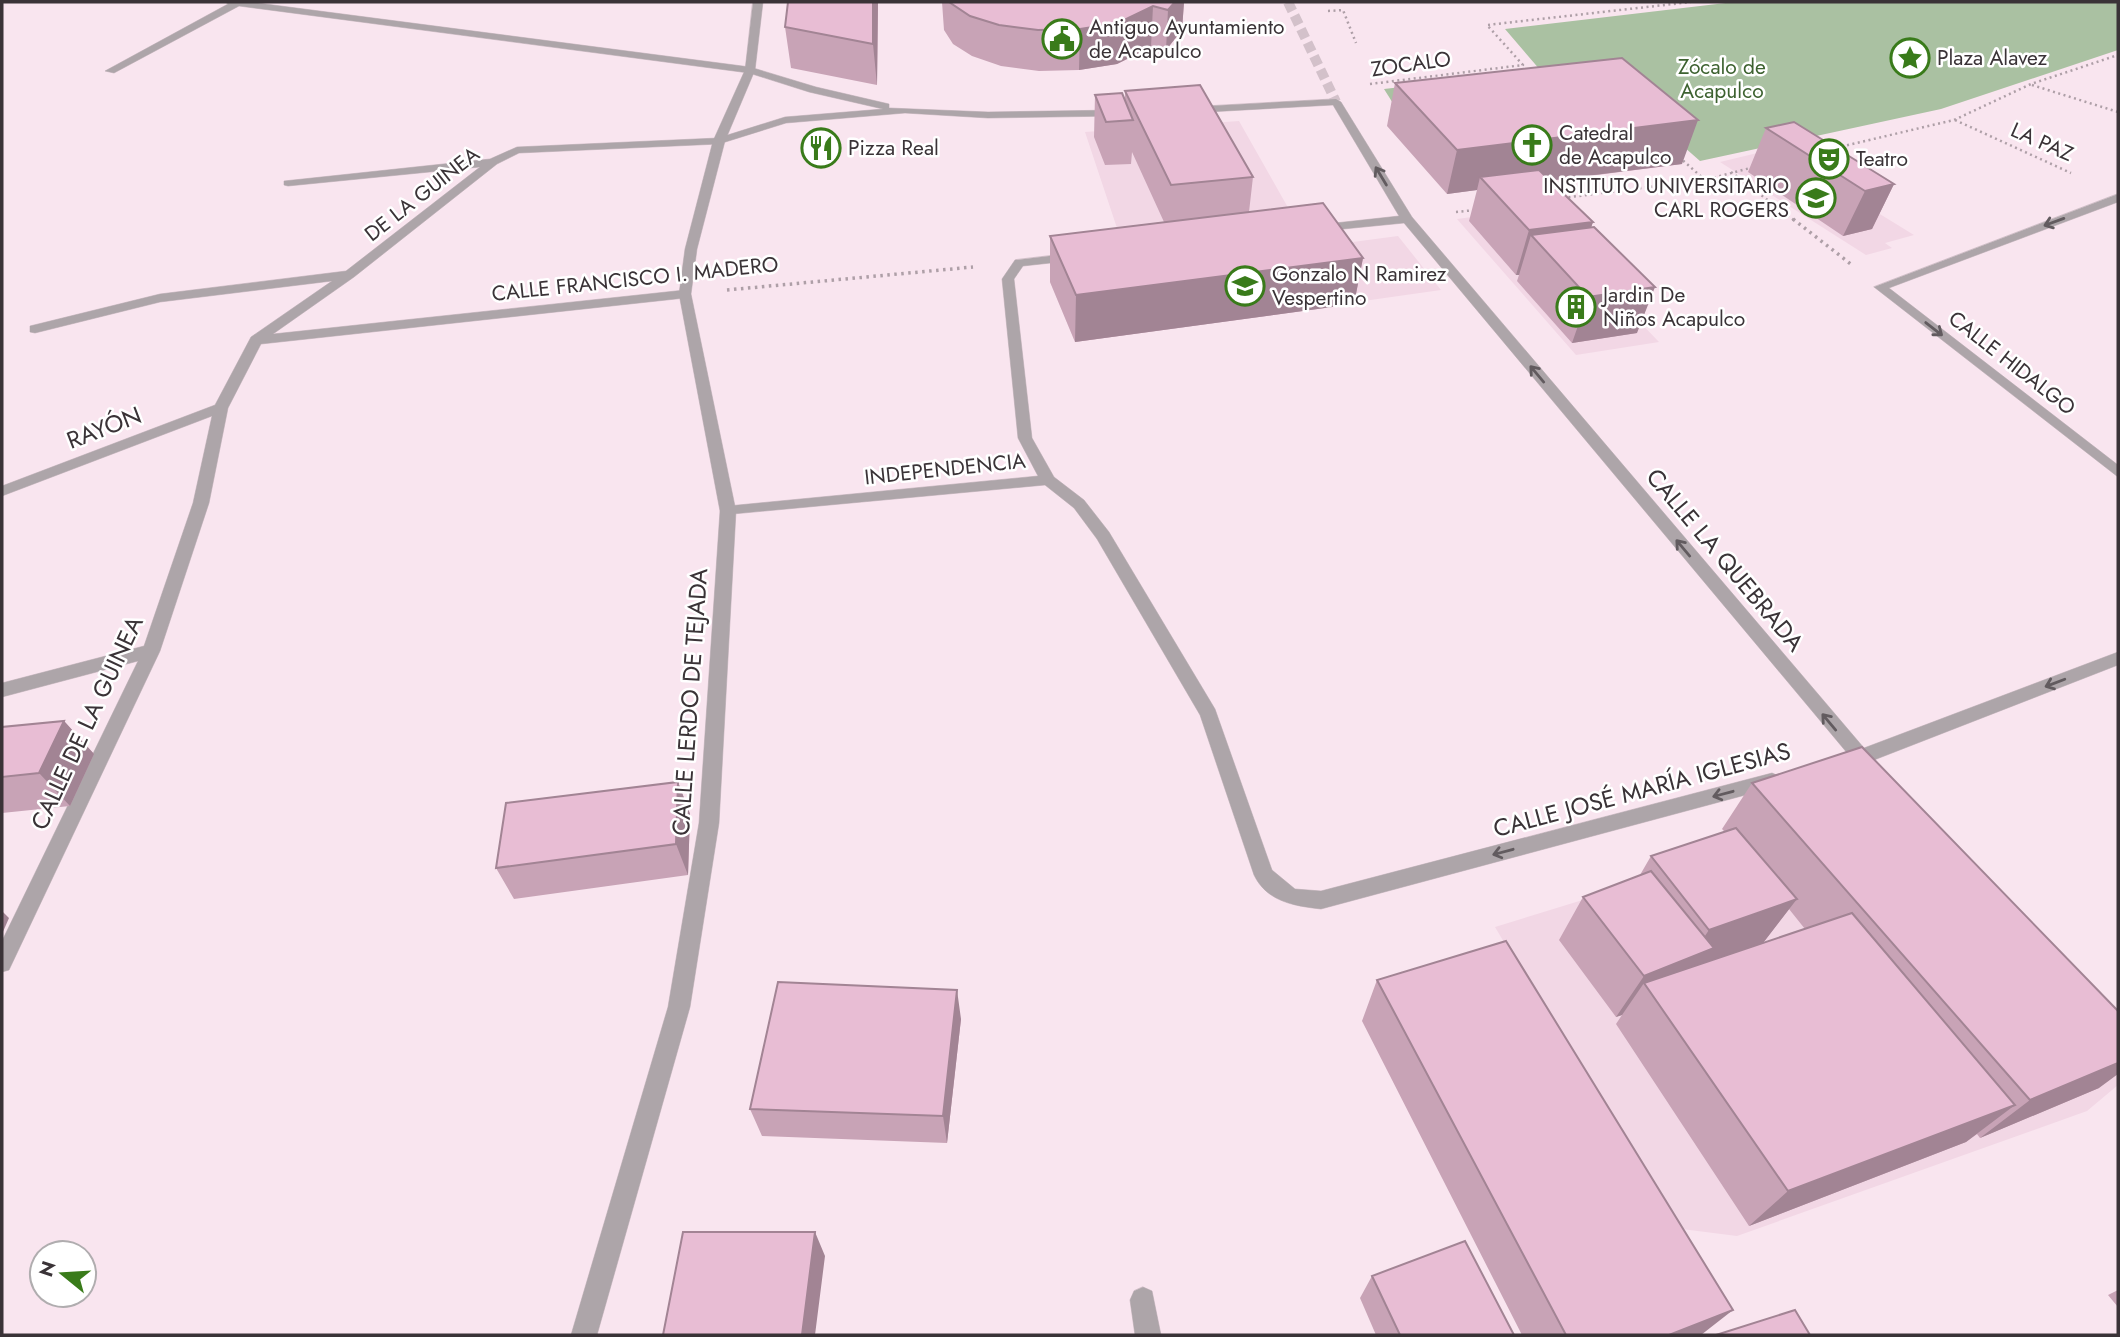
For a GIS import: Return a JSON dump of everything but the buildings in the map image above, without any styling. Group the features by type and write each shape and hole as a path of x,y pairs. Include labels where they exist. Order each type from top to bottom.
{"street":[{"path":"230,2 750,70 813,90 905,110 988,116 1133,113"},
{"name":"CALLE LERDO DE TEJADA","path":"584,1335 679,1007 709,823 728,511 685,294 691,249 719,141 750,70 758,2"},
{"path":"110,71 238,3"},
{"name":"CALLE LA QUEBRADA","path":"1173,111 1336,102 1406,219 1860,758 1880,778"},
{"name":"DE LA GUINEA","path":"256,340 350,274 493,162 517,150 719,141 785,120 905,110"},
{"path":"288,183 493,162"},
{"path":"1880,287 2118,198"},
{"path":"1310,230 1406,219"},
{"path":"1019,263 1088,255"},
{"name":"INDEPENDENCIA","path":"728,511 1048,480 1025,438 1008,279 1019,263"},
{"path":"35,329 160,298 350,274"},
{"name":"CALLE HIDALGO","path":"1880,287 2118,472"},
{"name":"CALLE FRANCISCO I. MADERO","path":"256,340 685,294"},
{"name":"CALLE DE LA GUINEA","path":"2,963 151,652 201,503 221,408 256,340"},
{"name":"RAYÓN","path":"2,491 221,408"},
{"name":"CALLE JOSÉ MARÍA IGLESIAS","path":"1048,480 1079,504 1103,536 1209,714 1264,875 1290,897 1321,900 1793,776"},
{"path":"2,691 151,652"},
{"path":"1833,765 1860,758 2118,658"},
{"path":"1143,1300 1148,1335"}],"path":[{"name":"ZOCALO","path":"1368,93 1364,85 1523,65 1487,25 1691,2"},
{"path":"1328,11 1343,10 1356,43"},
{"path":"1823,151 1954,120 2031,84 2118,55"},
{"path":"2031,84 2118,112"},
{"name":"LA PAZ","path":"1954,120 2080,177"},
{"path":"1674,152 1705,180"},
{"path":"1556,200 1705,180 1757,166"},
{"path":"1731,172 1880,287"},
{"path":"1406,219 1488,208"},
{"name":"CALLE FRANCISCO I. MADERO","path":"685,294 1019,263"}],"shaded area":[{"path":"1239,121 1299,227 1123,246 1085,132"},
{"name":"INSTITUTO UNIVERSITARIO CARL ROGERS","path":"1774,149 1914,235 1885,243 1892,248 1866,255 1720,162"},
{"path":"1531,209 1659,342 1576,355 1457,219"},
{"name":"Gonzalo N Ramirez Vespertino","path":"1398,236 1441,290 1075,342 1050,282"},
{"path":"1726,856 2118,1053 2118,1085 2087,1111 1737,1236 1674,1228 1495,927"}],"green space":[{"name":"Zócalo de Acapulco","path":"1734,2 2118,2 2118,50 1941,109 1700,161 1619,90 1401,116 1384,89 1541,71 1505,29"}],"tunnel":[{"path":"1288,2 1336,102"}],"place":[{"name":"Antiguo Ayuntamiento de Acapulco","path":"1062,39"},
{"name":"Plaza Alavez","path":"1910,58"},
{"name":"Catedral de Acapulco","path":"1532,145"},
{"name":"Pizza Real","path":"821,148"},
{"name":"Teatro","path":"1829,159"},
{"name":"INSTITUTO UNIVERSITARIO CARL ROGERS","path":"1816,198"},
{"name":"Gonzalo N Ramirez Vespertino","path":"1245,286"},
{"name":"Jardin De Niños Acapulco","path":"1576,307"}]}
